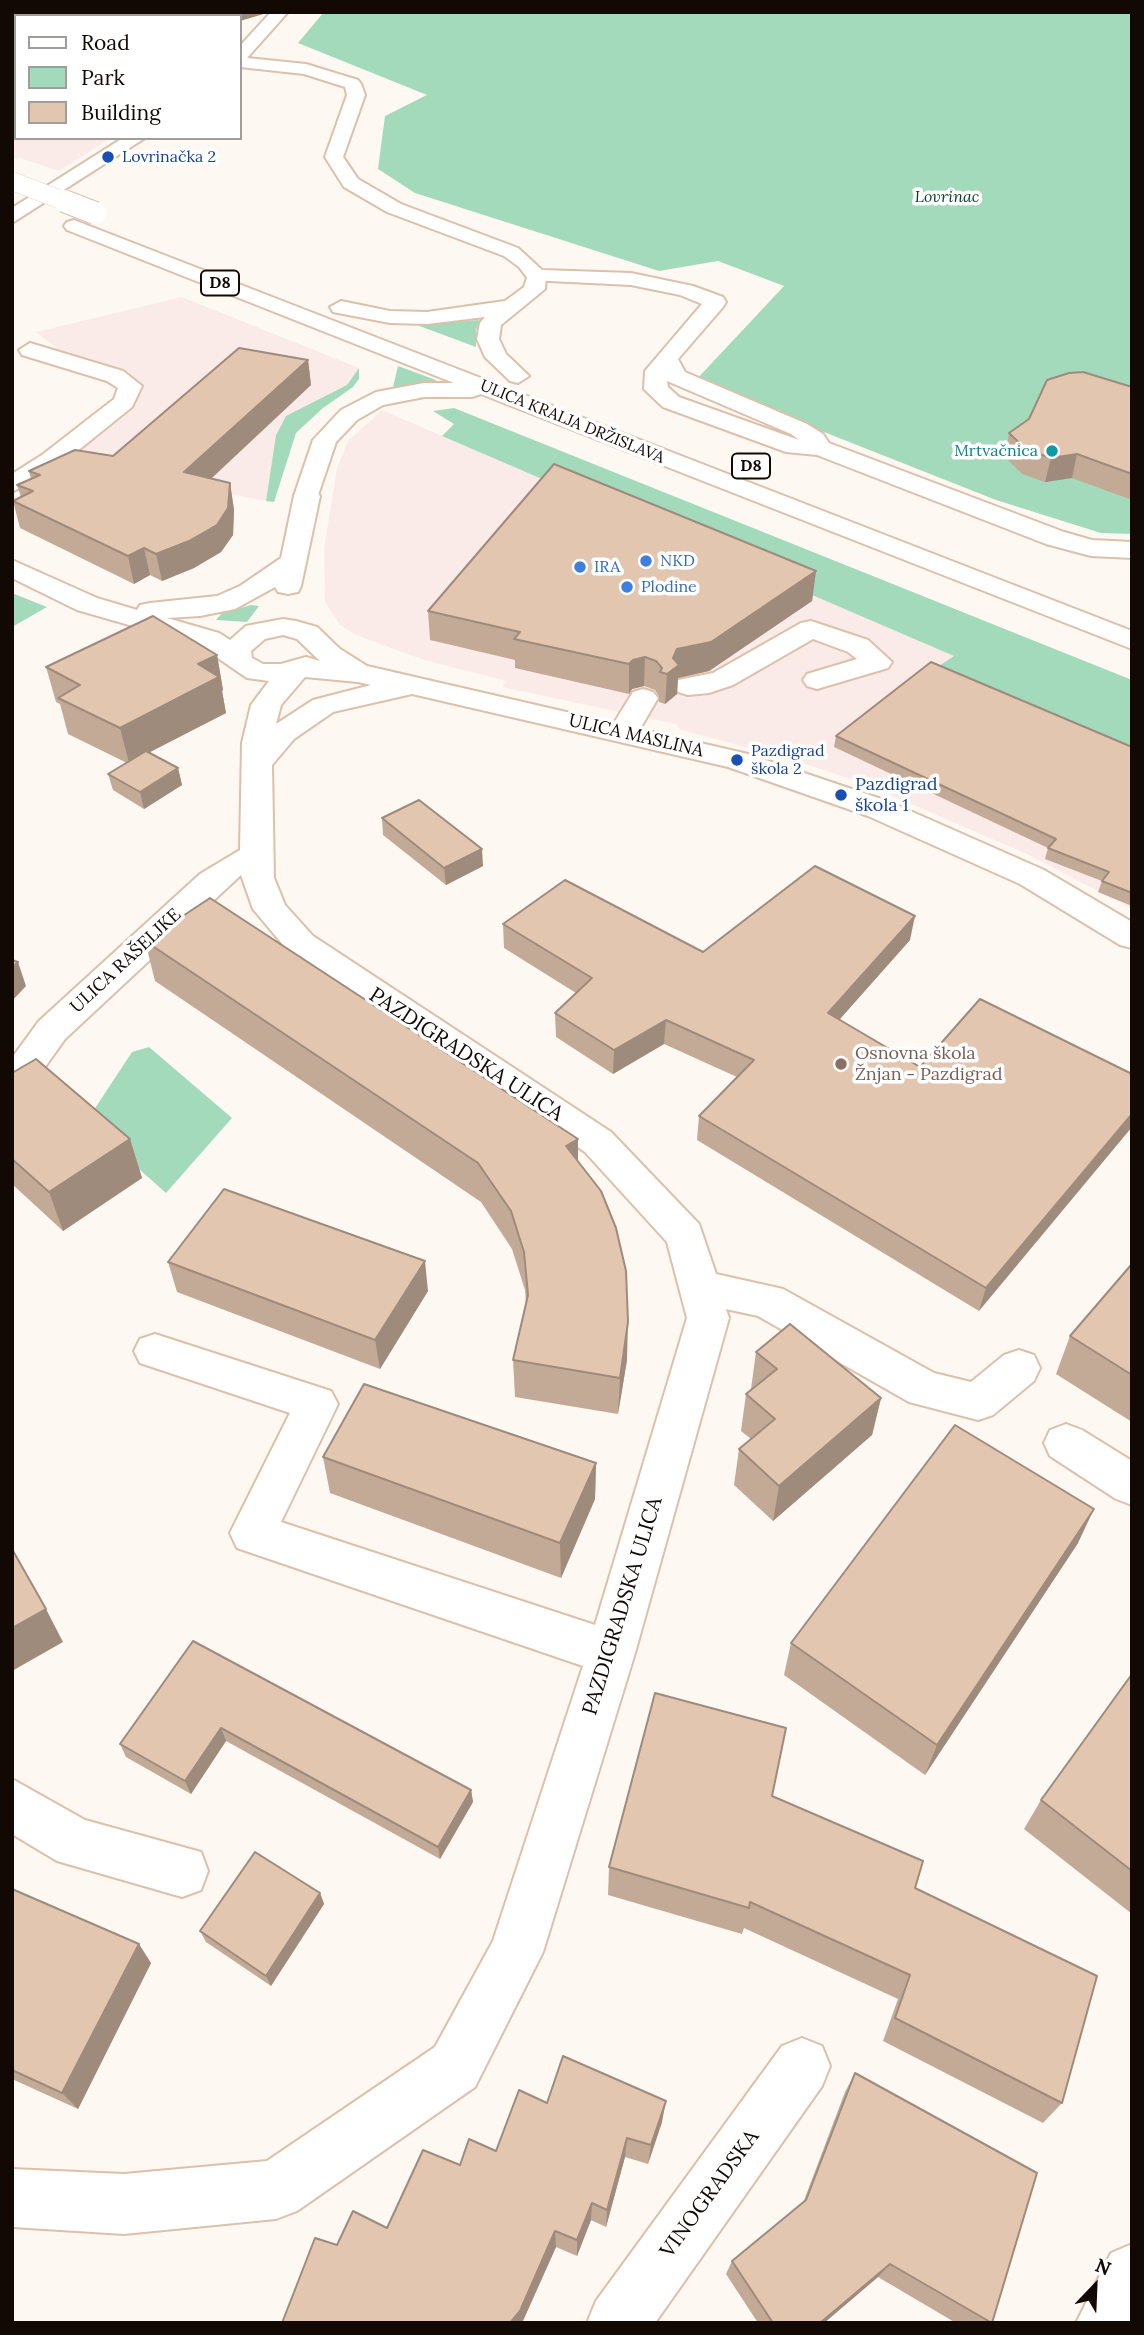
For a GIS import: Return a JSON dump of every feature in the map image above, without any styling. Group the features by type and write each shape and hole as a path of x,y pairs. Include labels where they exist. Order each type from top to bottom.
{"main road":[{"path":"242,53 280,12"},
{"path":"242,62 306,69 352,84 356,95 334,157 351,183 394,208 511,252 526,263 536,276 534,289 491,323 488,339 496,357 518,376"},
{"path":"12,217 133,140"},
{"path":"12,181 147,232"},
{"name":"ULICA KRALJA DRŽISLAVA","path":"12,201 1132,641"},
{"path":"536,276 576,275 631,279 686,290 715,302 656,371 656,389 671,402 795,447 820,448 1055,538 1091,548 1132,550"},
{"path":"429,341 334,304 390,317 427,318 510,307"},
{"path":"366,341 380,382"},
{"path":"12,485 51,460 124,402 130,386 115,376 30,350"},
{"name":"ULICA KRALJA DRŽISLAVA","path":"467,356 726,456"},
{"path":"380,382 424,390 495,392"},
{"path":"266,705 284,680 314,659 313,639 296,625 286,599 307,496 325,440 380,382"},
{"path":"51,460 107,473"},
{"path":"103,610 171,611 225,603 258,587 292,562"},
{"path":"12,568 103,610 191,633 223,645 241,661 262,689 266,705"},
{"path":"241,661 240,642 259,631 286,599"},
{"path":"191,633 283,628 313,639"},
{"path":"688,686 699,687 723,679 811,629 858,646 878,662 817,680"},
{"name":"ULICA MASLINA","path":"313,639 358,673"},
{"name":"ULICA MASLINA","path":"241,661 270,673 298,669 358,673 737,760 880,809 1032,877 1132,937"},
{"path":"258,763 283,733 323,706 372,693 438,691"},
{"path":"623,733 643,698"},
{"name":"PAZDIGRADSKA ULICA","path":"12,2198 124,2204 276,2190 455,2067 516,1952 611,1653 708,1318 685,1235 598,1142 300,944 270,909 258,878 256,855 257,743 266,705"},
{"name":"ULICA RAŠELJKE","path":"12,1086 52,1030 212,881 231,867 256,855"},
{"path":"700,1287 768,1301 924,1389 978,1402 1019,1368"},
{"path":"155,1351 316,1404 253,1533 611,1653"},
{"path":"1066,1443 1132,1485"},
{"path":"12,1804 75,1843 182,1871"},
{"name":"VINOGRADSKA","path":"618,2323 802,2066"},
{"path":"1107,2323 1132,2274"}],"shaded area":[{"path":"14,85 14,140 108,140 59,171 20,158 12,160"},
{"path":"182,297 359,368 347,385 286,416 276,435 266,501 63,461 131,407 123,373 62,352 36,332"},
{"path":"382,410 955,656 940,666 1132,750 1132,909 1029,855 863,783 784,757 681,730 676,724 502,687 507,681 424,660 356,635 340,625 325,602 324,549 337,468 348,441"}],"green space":[{"name":"Lovrinac","path":"324,12 1132,12 1132,534 1101,533 996,500 695,381 784,286 718,261 659,271 415,193 378,169 385,116 427,95 298,43"},
{"path":"480,320 476,330 476,347 414,324"},
{"path":"398,366 436,380 393,387"},
{"path":"359,368 359,379 353,387 323,408 296,433 274,502 266,501 276,435 286,416 347,385"},
{"path":"454,408 1132,680 1132,750 939,666 954,656 442,436 454,424 433,411"},
{"path":"12,593 47,607 12,627"},
{"path":"251,605 259,606 247,622 216,620 222,613"},
{"path":"149,1047 232,1118 166,1193 86,1122 132,1052"}],"building":[{"path":"12,12 64,12 14,14 12,26"},
{"path":"73,12 226,12 220,14"},
{"path":"12,70 14,112 12,112"},
{"path":"239,348 308,360 184,472 230,483 228,508 217,525 189,541 156,554 144,548 128,556 13,501 33,491 17,485 40,475 29,471 75,450 113,456"},
{"path":"1083,372 1132,387 1132,474 1077,454 1051,458 1027,450 1009,433 1029,419 1047,380"},
{"name":"Plodine","path":"554,464 816,571 711,642 677,649 673,658 679,665 667,674 660,672 662,668 656,661 645,657 629,664 514,639 520,632 428,611"},
{"path":"153,616 217,655 198,664 219,677 120,728 58,698 80,685 46,667"},
{"path":"931,662 1132,747 1132,893 1102,881 1109,872 1048,848 1056,839 836,736"},
{"path":"146,751 178,768 140,792 108,774"},
{"path":"419,800 482,849 444,868 382,818"},
{"path":"815,866 915,916 828,1013 920,1067 980,999 1132,1074 1132,1114 986,1288 699,1116 754,1060 666,1020 614,1050 555,1013 592,978 503,924 565,880 703,952"},
{"path":"210,898 578,1139 566,1146 601,1191 616,1228 626,1271 628,1322 620,1378 513,1360 528,1295 524,1252 511,1211 478,1163 145,941"},
{"path":"36,1059 130,1139 49,1192 12,1159 12,1073"},
{"path":"224,1189 425,1261 375,1340 168,1262"},
{"path":"1132,1265 1132,1375 1070,1336"},
{"path":"790,1324 881,1398 779,1486 739,1449 775,1419 746,1394 777,1369 756,1352"},
{"path":"364,1384 596,1463 560,1543 323,1457"},
{"path":"955,1425 1094,1509 937,1745 791,1643"},
{"path":"12,1549 46,1609 12,1628"},
{"path":"193,1641 471,1790 438,1847 221,1728 185,1781 120,1744"},
{"path":"1132,1674 1132,1871 1041,1800"},
{"path":"655,1693 786,1728 772,1796 923,1861 915,1888 1097,1976 1062,2103 895,2018 910,1975 750,1902 749,1908 609,1867"},
{"path":"255,1852 320,1893 266,1976 200,1931"},
{"path":"12,1889 139,1944 62,2093 12,2070"},
{"path":"563,2056 666,2101 651,2145 627,2138 607,2210 592,2203 577,2240 555,2231 520,2311 510,2323 282,2323 315,2238 337,2245 353,2211 387,2228 423,2150 460,2165 469,2139 496,2151 519,2090 547,2103"},
{"path":"855,2073 1037,2173 992,2323 890,2264 820,2323 773,2323 732,2261 806,2200"}],"place":[{"name":"Lovrinačka 2","path":"108,157"},
{"name":"Mrtvačnica","path":"1052,451"},
{"name":"NKD","path":"646,561"},
{"name":"IRA","path":"580,567"},
{"name":"Plodine","path":"627,587"},
{"name":"Pazdigrad škola 2","path":"737,760"},
{"name":"Pazdigrad škola 1","path":"841,795"},
{"name":"Osnovna škola Žnjan - Pazdigrad","path":"841,1064"}]}
